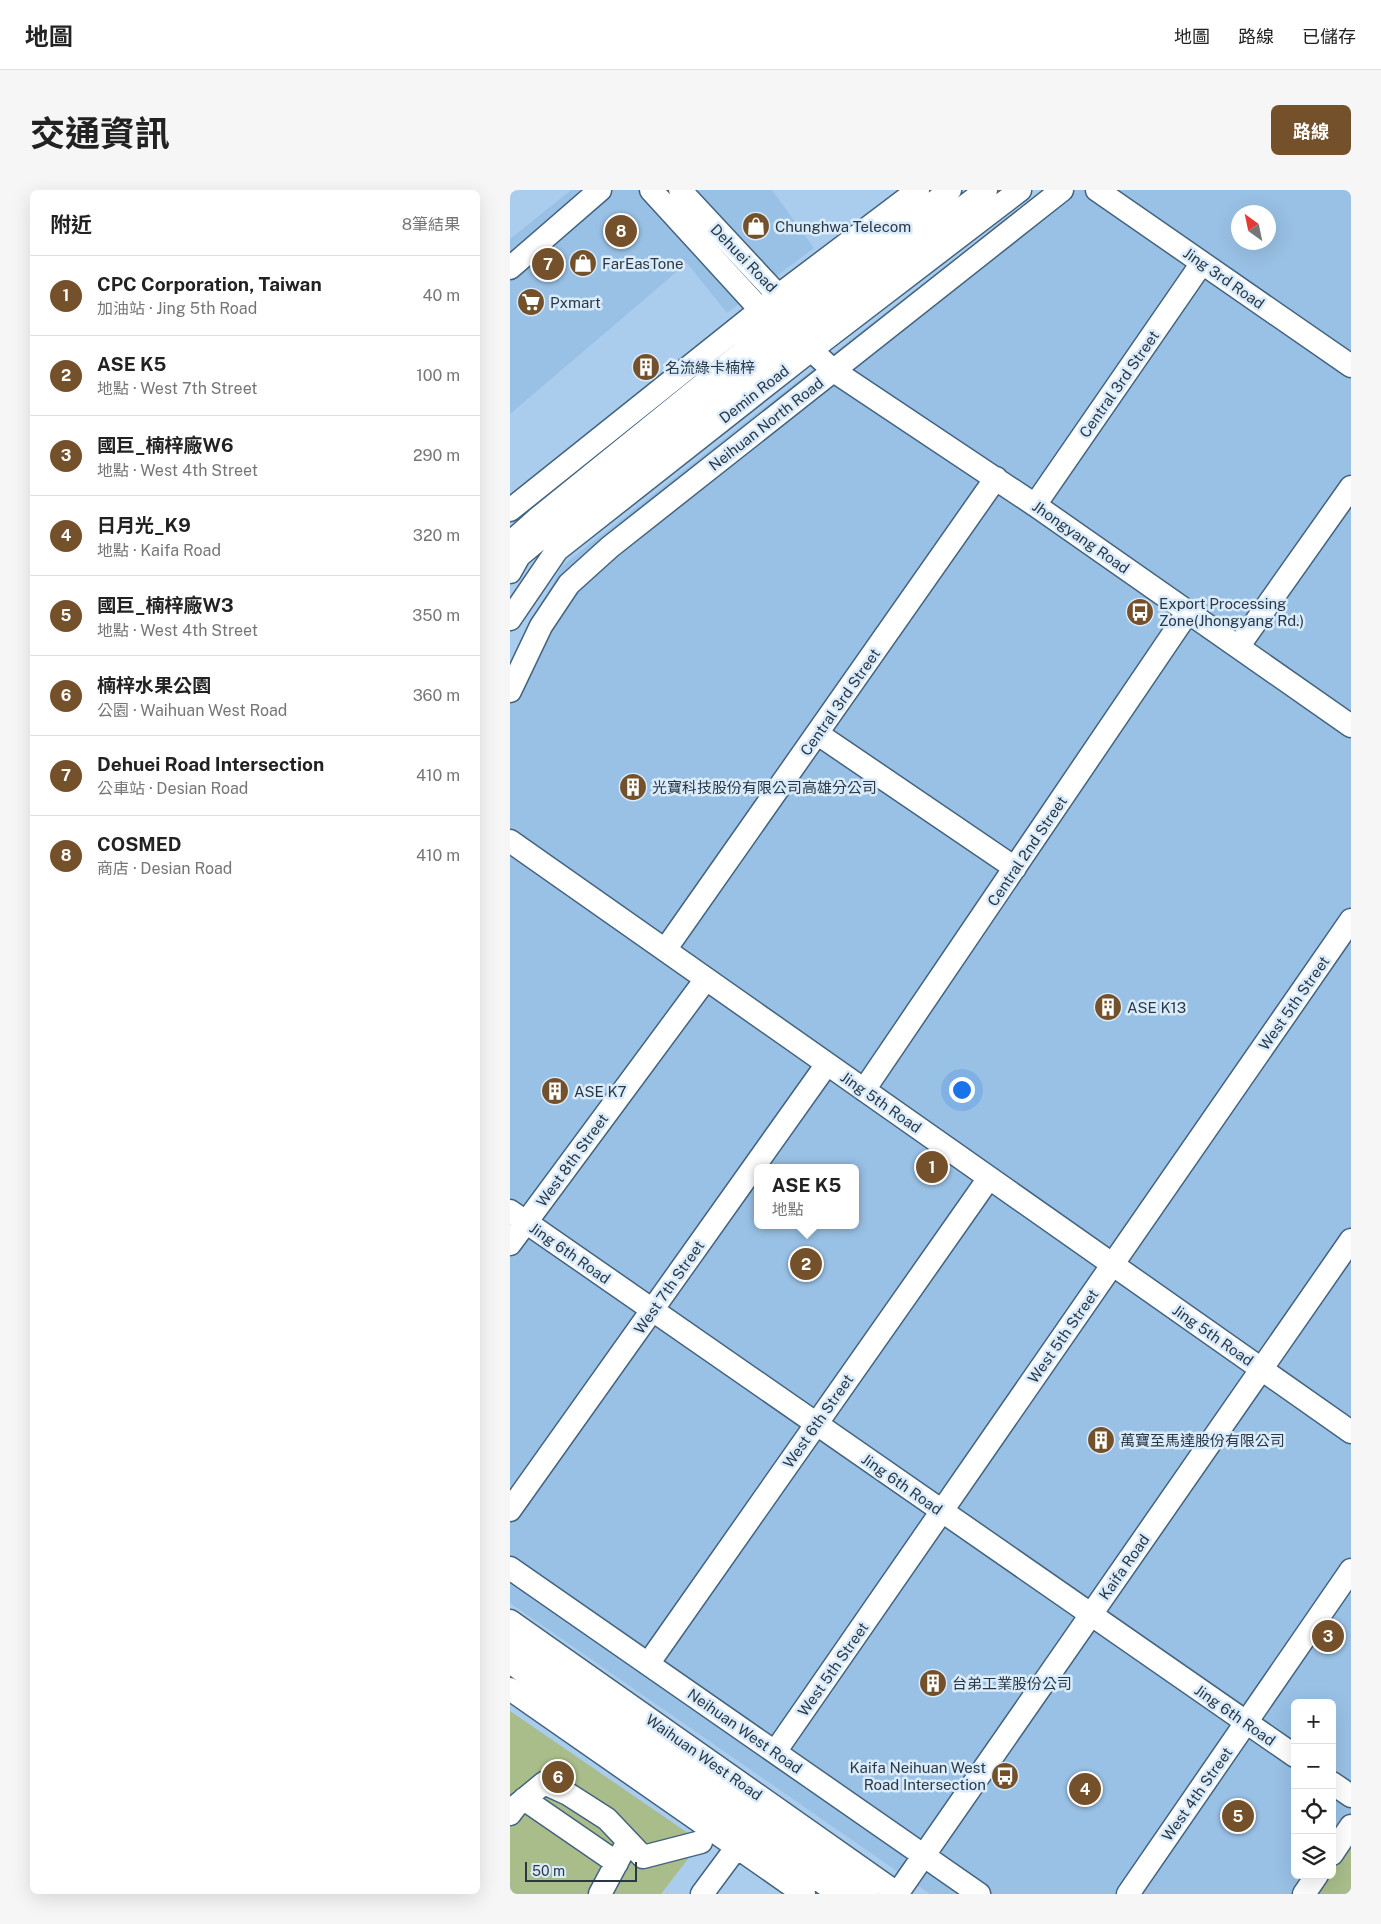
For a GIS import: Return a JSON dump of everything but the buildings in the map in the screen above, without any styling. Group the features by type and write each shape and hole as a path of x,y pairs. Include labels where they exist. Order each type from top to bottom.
{"street":[{"path":"510,268 600,190"},
{"name":"Dehuei Road","path":"651,190 789,328"},
{"name":"Dehuei Road","path":"680,190 779,295"},
{"name":"Demin Road","path":"789,328 779,295 918,190"},
{"name":"Demin Road","path":"510,572 519,556 950,190"},
{"name":"Demin Road","path":"510,510 789,328 986,190"},
{"name":"Demin Road","path":"510,543 546,512 789,328 1020,190"},
{"name":"Neihuan North Road","path":"510,691 541,626 569,584 610,546 1062,190"},
{"name":"Jing 3rd Road","path":"1097,190 1351,366"},
{"name":"Central 3rd Street","path":"1035,505 1202,263"},
{"name":"Demin Road","path":"512,612 558,550 789,328"},
{"name":"Jhongyang Road","path":"789,328 834,371 996,478 1351,726"},
{"name":"Central 3rd Street","path":"665,950 996,478"},
{"path":"1238,647 1351,487"},
{"name":"Central 2nd Street","path":"864,1090 1188,612"},
{"path":"818,734 1015,868"},
{"name":"Jing 5th Road","path":"510,841 1351,1432"},
{"name":"West 5th Street","path":"775,1752 1351,920"},
{"name":"West 8th Street","path":"510,1244 518,1217 706,979"},
{"name":"West 7th Street","path":"756,1164 827,1064"},
{"name":"West 7th Street","path":"510,1510 754,1167"},
{"name":"West 6th Street","path":"648,1664 989,1178"},
{"name":"Jing 6th Road","path":"518,1217 1291,1753"},
{"name":"Kaifa Road","path":"897,1894 1351,1240"},
{"name":"Neihuan West Road","path":"510,1568 979,1894"},
{"name":"West 4th Street","path":"1128,1894 1351,1570"},
{"name":"Waihuan West Road","path":"510,1621 839,1894"},
{"name":"Waihuan West Road","path":"510,1643 754,1824 804,1894"},
{"name":"Waihuan West Road","path":"510,1662 754,1824 867,1894"},
{"name":"Waihuan West Road","path":"510,1689 754,1824 897,1894"},
{"path":"617,1863 517,1806 544,1782 568,1794 606,1819 644,1857 701,1842"},
{"path":"1336,1785 1351,1796"},
{"path":"702,1894 754,1824"},
{"path":"1336,1848 1351,1826"},
{"path":"600,1894 627,1841"},
{"path":"1304,1894 1314,1879"}],"shaded area":[{"path":"571,190 772,190 814,248 727,313 687,263 510,414 510,239"},
{"path":"1044,190 1351,190 1351,1894 930,1894 510,1603 510,667 562,566"}],"green space":[{"path":"510,1711 701,1842 661,1894 510,1894"},
{"path":"1351,1826 1351,1894 1304,1894 1314,1879 1336,1879 1336,1848"}],"place":[{"name":"Chunghwa Telecom","path":"756,226"},
{"name":"COSMED","path":"621,231"},
{"name":"FarEasTone","path":"583,263"},
{"name":"Dehuei Road Intersection","path":"548,264"},
{"name":"Pxmart","path":"531,302"},
{"name":"名流綠卡楠梓","path":"646,367"},
{"name":"Export Processing Zone(Jhongyang Rd.)","path":"1140,612"},
{"name":"光寶科技股份有限公司高雄分公司","path":"633,787"},
{"name":"ASE K13","path":"1108,1007"},
{"name":"ASE K7","path":"555,1091"},
{"name":"CPC Corporation, Taiwan","path":"932,1167"},
{"name":"ASE K5","path":"806,1264"},
{"name":"萬寶至馬達股份有限公司","path":"1101,1440"},
{"name":"國巨_楠梓廠W6","path":"1328,1636"},
{"name":"台弟工業股份公司","path":"933,1683"},
{"name":"Kaifa Neihuan West Road Intersection","path":"1005,1776"},
{"name":"楠梓水果公園","path":"558,1777"},
{"name":"日月光_K9","path":"1085,1789"},
{"name":"國巨_楠梓廠W3","path":"1238,1816"}]}
